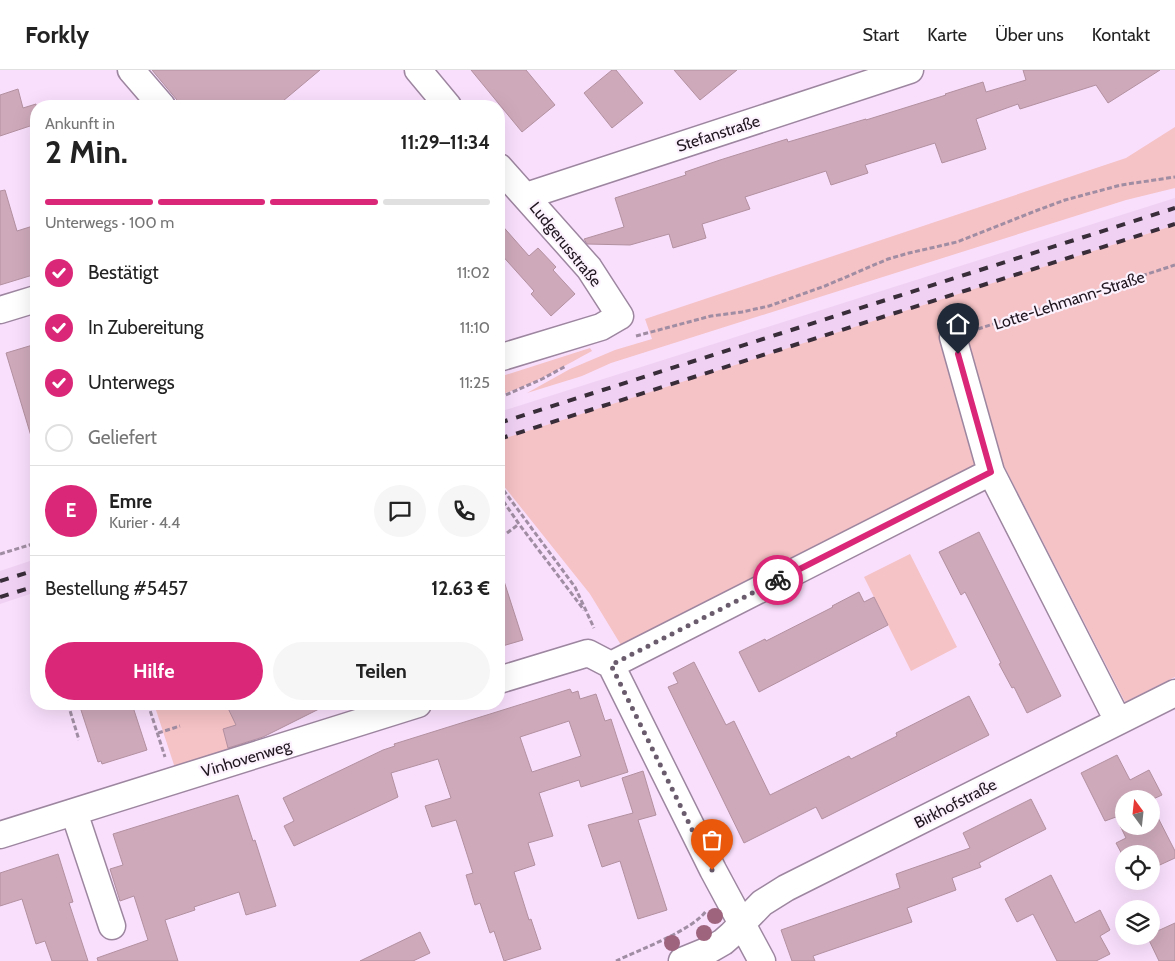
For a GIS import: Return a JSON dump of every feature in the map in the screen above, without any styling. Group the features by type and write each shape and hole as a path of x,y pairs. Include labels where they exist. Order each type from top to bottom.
{"street":[{"path":"131,70 157,100"},
{"path":"418,70 443,100"},
{"name":"Stefanstraße","path":"526,196 910,70"},
{"name":"Ludgerusstraße","path":"505,175 526,196 588,268 620,316 600,327 505,356"},
{"path":"0,310 30,300"},
{"path":"953,337 991,472 1118,721"},
{"path":"611,665 991,472"},
{"path":"505,678 588,653 611,665 712,870 762,961"},
{"name":"Birkhofstraße","path":"682,961 723,942 762,903 786,888 1175,693"},
{"name":"Vinhovenweg","path":"0,835 399,710"},
{"path":"74,812 112,926"}],"path":[{"path":"640,335 711,316 769,306 825,286 888,259 957,242 1065,200 1121,185 1175,177"},
{"name":"Lotte-Lehmann-Straße","path":"953,337 1175,265"},
{"path":"505,395 542,380 574,362"},
{"path":"505,492 575,587 589,616 505,503"},
{"path":"507,533 519,524"},
{"path":"0,554 30,545"},
{"path":"70,710 79,740"},
{"path":"150,710 172,781"},
{"path":"158,733 180,726"},
{"path":"616,961 680,931 703,916 712,900 712,870"}],"shaded area":[{"path":"1175,127 1175,188 1126,200 611,363 582,376 527,393 570,369 615,350 652,339 645,319 1126,158"},
{"path":"1175,198 1175,225 505,438 505,410"},
{"path":"1175,225 1175,677 1125,702 1000,458 621,645 590,594 505,488 505,438"},
{"path":"590,348 592,351 546,376 505,393 505,375"},
{"path":"910,554 957,647 911,671 864,577"},
{"path":"30,561 30,594 0,604 0,571"},
{"path":"156,710 229,710 246,746 175,768"}],"building":[{"path":"152,70 320,70 284,100 177,100"},
{"path":"471,70 526,70 555,105 522,132 505,111 505,100 496,100"},
{"path":"612,70 616,70 643,103 612,128 584,93"},
{"path":"674,70 737,70 700,100"},
{"path":"1023,70 1160,70 1108,103 1096,85 1020,109 1018,104 976,119 986,149 942,163 935,143 865,165 868,173 831,185 826,171 745,197 750,209 702,224 706,238 673,248 669,234 630,245 587,244 584,239 624,227 615,198 686,175 685,172 720,160 787,139 788,142 866,120 983,82 986,92 1026,80"},
{"path":"18,89 23,108 30,106 30,126 0,136 0,95"},
{"path":"5,190 17,231 30,227 30,276 0,285 0,191"},
{"path":"505,229 529,256 538,248 556,267 553,270 575,294 551,316 531,294 534,291 505,259"},
{"path":"30,346 30,433 6,353"},
{"path":"979,532 1061,696 1027,713 1014,687 1012,688 999,664 1001,663 965,592 961,595 939,552"},
{"path":"505,584 523,640 505,645"},
{"path":"859,592 864,602 874,597 888,625 759,692 739,652 765,639 766,641"},
{"path":"694,662 726,725 734,721 770,795 849,756 851,759 897,736 896,733 969,696 989,735 822,819 816,807 744,843 668,687 678,683 673,673"},
{"path":"570,689 572,693 578,691 580,699 596,694 605,721 611,719 628,772 581,787 579,780 539,793 553,836 528,843 535,865 514,872 529,920 531,919 541,949 504,961 494,931 490,933 480,903 475,905 466,875 473,873 456,820 432,827 425,806 451,798 438,759 391,773 398,797 294,846 284,826 294,821 283,798 395,746 394,744","holes":["569,721 581,756 532,772 520,737"]},
{"path":"81,710 134,710 147,750 102,764 101,761 98,762"},
{"path":"229,710 317,710 263,737 228,748 223,729 236,725"},
{"path":"1117,755 1130,780 1149,770 1159,790 1115,790 1115,817 1105,821 1081,773"},
{"path":"643,771 656,815 638,820 667,910 638,919 620,861 602,867 588,825 633,813 622,778"},
{"path":"238,795 253,841 255,840 276,906 246,915 239,892 194,907 195,910 165,920 178,961 98,961 97,958 148,940 134,896 120,901 110,869 123,865 113,834"},
{"path":"1031,799 1046,829 979,863 981,867 952,878 956,890 907,908 912,922 813,956 815,961 792,961 781,930 900,888 896,874 970,848 963,833"},
{"path":"1160,822 1175,851 1175,858 1160,865 1160,845 1117,845 1116,843 1126,838 1125,835 1160,835"},
{"path":"58,854 73,902 69,903 88,961 52,961 45,941 36,944 22,899 0,906 0,873"},
{"path":"1051,875 1075,923 1100,910 1110,930 1100,936 1110,954 1096,961 1057,961 1033,914 1017,922 1005,899"},
{"path":"1175,923 1175,961 1159,961 1151,945 1160,945 1160,930"},
{"path":"420,932 430,953 413,961 360,961"}],"railway":[{"path":"505,421 1175,208"},
{"path":"505,437 1175,224"},
{"path":"0,581 30,572"},
{"path":"0,597 30,588"}],"way so far":[{"path":"712,870 611,665 778,580"}],"route":[{"path":"778,580 991,472 958,354"}]}
